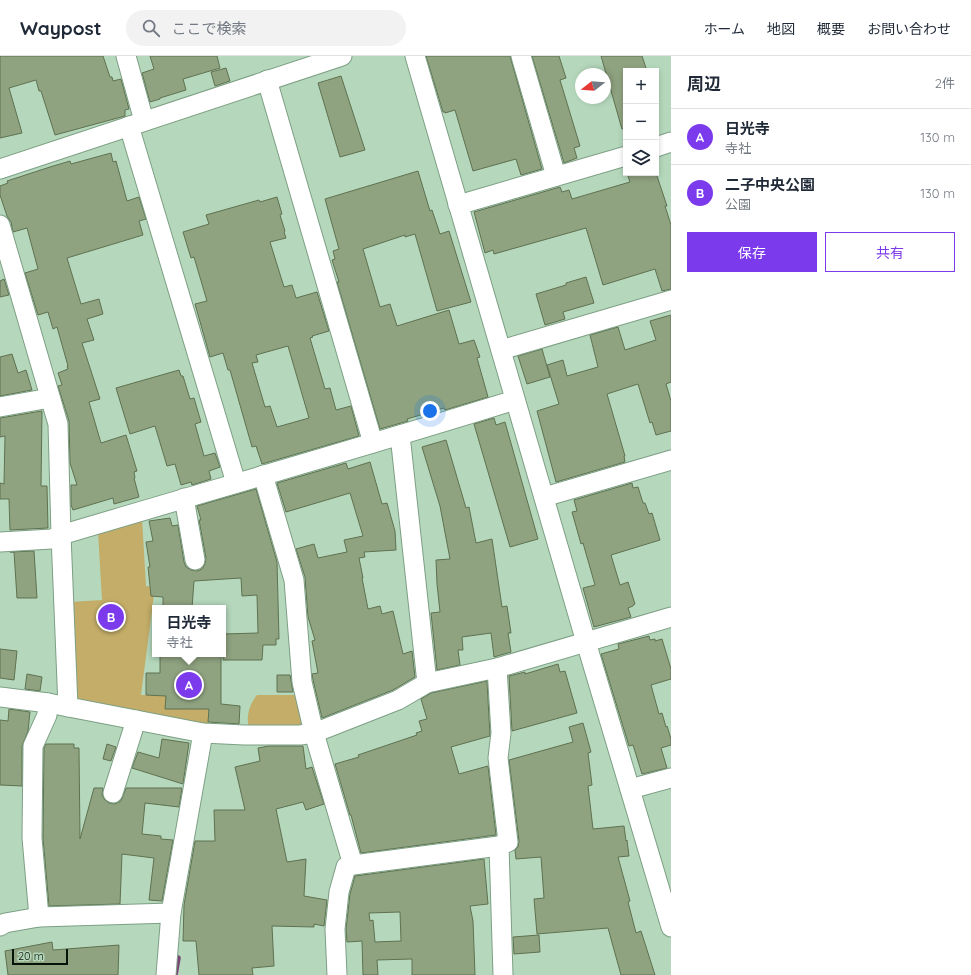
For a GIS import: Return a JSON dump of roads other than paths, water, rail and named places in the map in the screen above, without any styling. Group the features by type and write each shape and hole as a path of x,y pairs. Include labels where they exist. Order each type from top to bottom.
{"street":[{"path":"126,56 137,123 236,483"},
{"path":"0,169 342,56"},
{"path":"415,56 671,927"},
{"path":"521,56 556,176"},
{"path":"267,80 373,443"},
{"path":"458,205 623,157"},
{"path":"0,225 58,424 68,707"},
{"path":"501,350 671,300"},
{"path":"0,406 50,398"},
{"path":"0,542 52,539 184,498 400,436 515,400"},
{"path":"400,436 427,682"},
{"path":"544,497 671,460"},
{"path":"264,475 294,580 302,682 314,733 353,865"},
{"path":"184,498 195,560"},
{"path":"0,697 48,703 203,733 251,736 300,735 314,733 398,700 427,682 498,668 671,617"},
{"path":"337,975 335,929 339,892 346,867 499,846 508,842 498,758 501,733 498,668"},
{"path":"40,917 32,838 33,746 47,715 48,703"},
{"path":"113,793 136,720"},
{"path":"166,975 171,913 203,733"},
{"path":"630,789 671,778"},
{"path":"499,846 502,975"},
{"path":"0,926 5,923 40,917 171,913"}],"waterway":[{"path":"175,975 178,958"}],"place":[{"name":"二子中央公園","path":"111,617"},
{"name":"日光寺","path":"189,685"}]}
